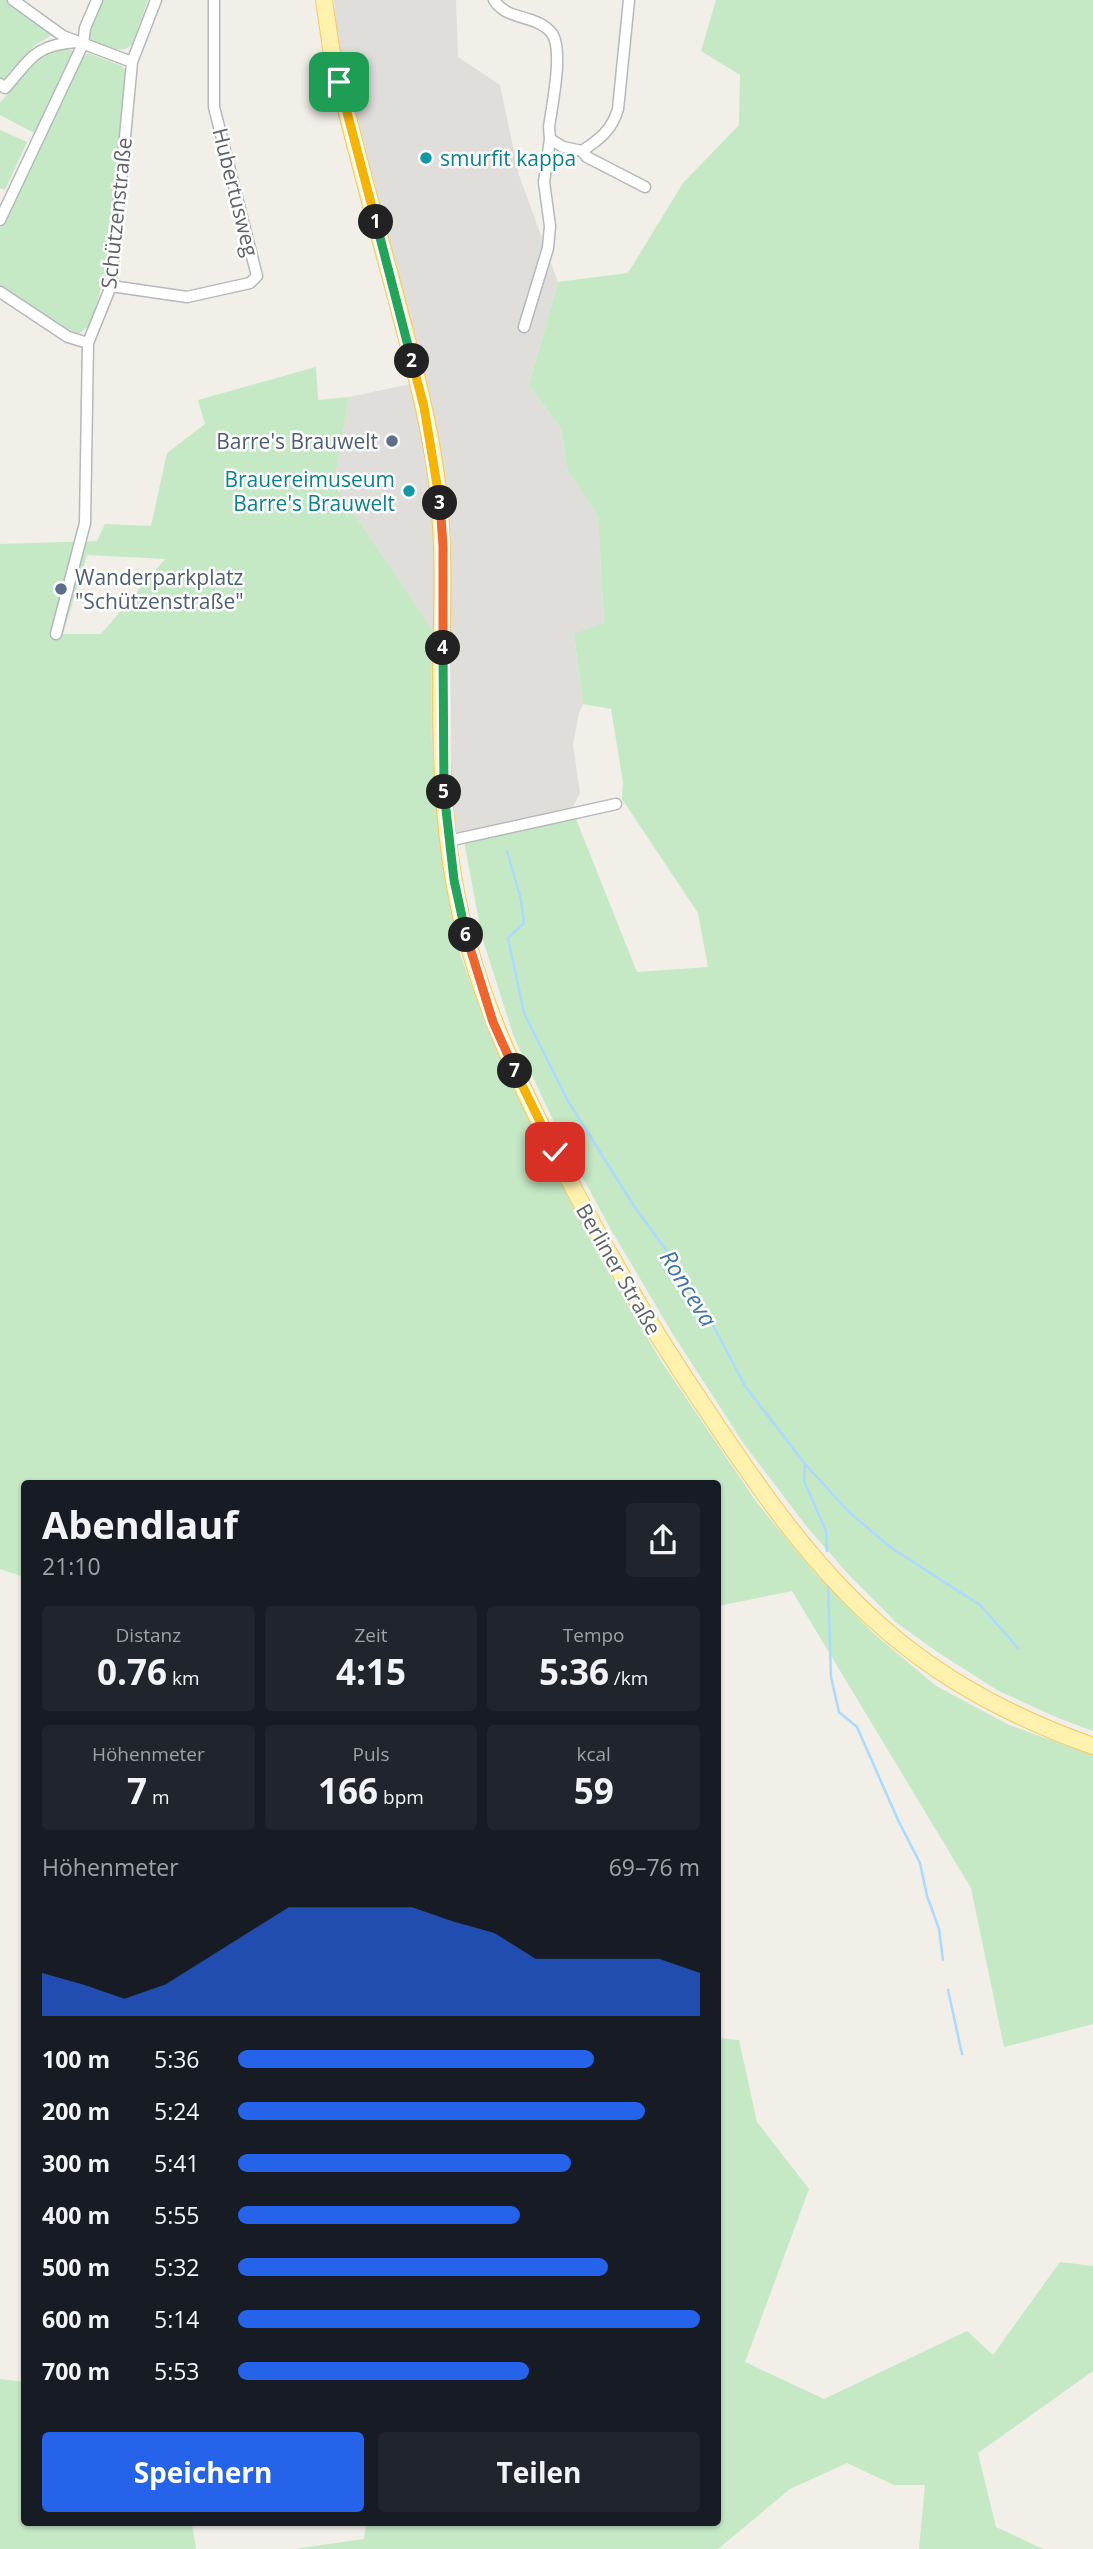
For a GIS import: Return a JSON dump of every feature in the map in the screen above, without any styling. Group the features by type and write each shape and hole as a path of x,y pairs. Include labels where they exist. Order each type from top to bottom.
{"main road":[{"name":"Berliner Straße","path":"324,0 333,59 424,407 435,469 443,546 442,734 448,841 458,901 493,1022 530,1104 640,1308 751,1478 786,1524 846,1592 918,1657 1011,1713 1093,1746"}],"street":[{"path":"13,0 63,36 132,62"},
{"path":"0,220 97,0"},
{"name":"Schützenstraße","path":"56,634 85,523 88,343 111,286 132,62 156,0"},
{"name":"Hubertusweg","path":"111,286 187,297 250,283 257,276 214,107 214,0"},
{"path":"494,0 508,13 542,24 552,34 557,48 544,182 550,226 548,248 524,327"},
{"path":"582,151 607,132 618,109 629,0"},
{"path":"3,86 46,46 80,43"},
{"path":"550,139 563,148 582,151 587,158 645,187"},
{"path":"0,292 68,337 88,343"},
{"path":"448,841 615,804"}],"shaded area":[{"path":"334,0 456,0 458,57 500,85 519,175 558,282 529,385 561,429 568,472 598,516 604,623 574,635 583,704 573,745 580,793 572,809 439,842 431,729 432,629 334,484 349,397 410,384 426,385 338,41"}],"green space":[{"path":"0,0 7,0 54,34 35,45 5,82 0,78"},
{"path":"101,0 148,0 132,45 117,50 92,42 88,35"},
{"path":"716,0 1093,0 1093,1731 997,1690 939,1653 897,1623 849,1575 807,1527 744,1444 674,1336 610,1228 563,1141 514,1037 482,937 463,836 572,809 637,972 708,967 698,913 622,799 623,782 611,709 583,704 574,634 604,623 598,516 568,472 561,429 529,385 558,282 628,273 683,183 739,125 740,75 701,51"},
{"path":"70,49 77,53 38,135 0,115 0,103 29,68 47,55"},
{"path":"88,53 122,66 126,72 107,267 88,327 80,333 70,334 0,288 0,228 80,60"},
{"path":"0,130 27,142 5,190 0,188"},
{"path":"316,367 318,400 349,397 334,484 432,629 431,729 439,842 460,954 485,1023 547,1157 602,1261 661,1361 757,1503 814,1572 872,1632 936,1686 1009,1725 1093,1755 1093,2024 1004,2047 971,1888 792,1591 721,1605 721,1480 21,1480 21,1576 0,1569 0,544 97,541 105,524 151,526 167,453 205,424 198,400","holes":["87,555 165,559 101,634 63,634"]},
{"path":"721,2038 739,2040 757,2122 809,2189 745,2362 824,2399 967,2331 993,2355 1060,2262 1093,2266 1093,2371 978,2453 996,2527 1043,2549 919,2549 925,2485 894,2485 847,2463 790,2489 718,2549 294,2549 364,2539 366,2526 721,2526"},
{"path":"0,2379 21,2382 21,2526 192,2526 196,2549 0,2549"}],"waterway":[{"name":"Ronceva","path":"507,851 521,900 524,923 508,938 524,1013 568,1101 634,1206 693,1287 745,1386 805,1464 848,1511 890,1547 980,1605 1018,1648"},
{"path":"805,1464 804,1481 826,1531 827,1551"},
{"path":"828,1584 831,1677 839,1712 857,1727 920,1863 927,1896 939,1929 943,1960"},
{"path":"948,1990 962,2054"}],"place":[{"name":"smurfit kappa","path":"426,158"},
{"name":"Barre's Brauwelt","path":"392,441"},
{"name":"Brauereimuseum Barre's Brauwelt","path":"409,491"},
{"name":"Wanderparkplatz \"Schützenstraße\"","path":"61,589"}],"route":[{"path":"339,82 424,407 435,469 443,546 443,772 448,841 458,901 469,950 493,1022 555,1152"}]}
